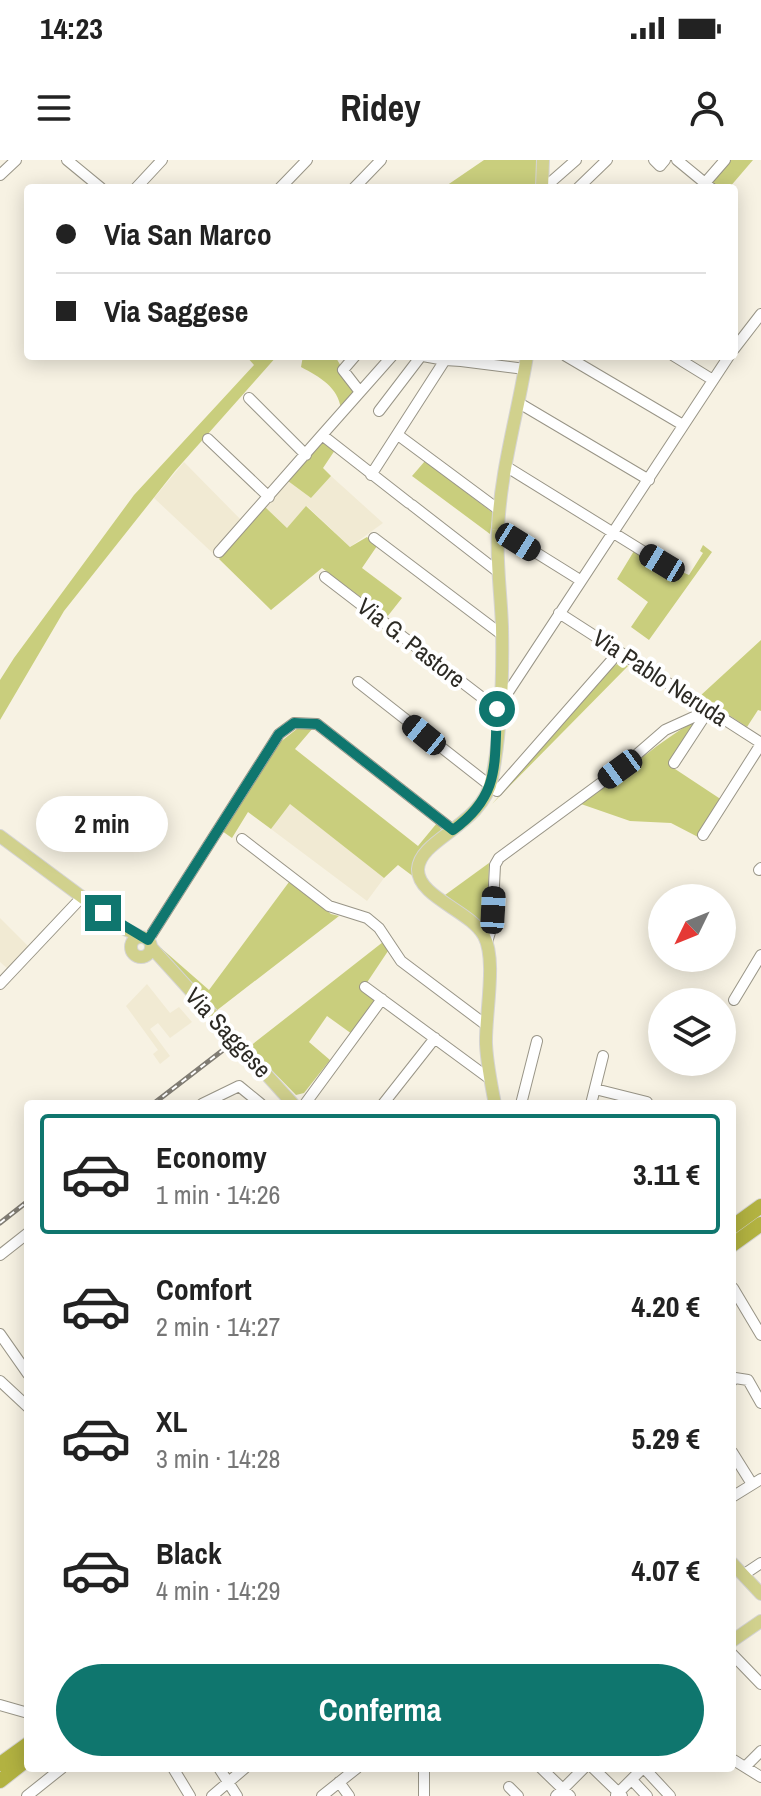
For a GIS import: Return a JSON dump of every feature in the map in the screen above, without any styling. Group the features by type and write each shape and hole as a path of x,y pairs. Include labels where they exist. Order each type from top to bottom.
{"highway":[{"path":"736,1224 761,1206"},
{"path":"736,1242 761,1224"},
{"path":"0,1764 24,1747"},
{"path":"0,1781 24,1762"}],"main road":[{"path":"543,160 543,184"},
{"path":"494,1100 486,1025 487,942 473,920 426,889 418,875 425,853 484,803 490,788 501,634 497,571 499,510 526,363"},
{"path":"0,836 143,942 133,952 162,962"},
{"name":"Via Saggese","path":"143,942 289,1100"},
{"path":"736,1567 761,1594"},
{"path":"736,1638 761,1621"}],"street":[{"path":"0,175 16,160"},
{"path":"67,160 96,184"},
{"path":"140,184 162,160"},
{"path":"284,184 307,160"},
{"path":"358,184 381,160"},
{"path":"548,184 576,160"},
{"path":"582,184 607,160"},
{"path":"654,160 660,166 665,160"},
{"path":"677,160 706,184"},
{"path":"709,184 725,160"},
{"path":"738,344 761,314"},
{"path":"352,360 343,370 360,392"},
{"path":"219,552 388,360"},
{"path":"379,411 419,360"},
{"path":"371,475 445,360"},
{"path":"488,360 526,363"},
{"path":"573,360 683,425"},
{"path":"680,360 713,380"},
{"path":"497,709 726,360"},
{"path":"249,398 306,455"},
{"path":"519,403 649,480"},
{"path":"322,435 497,571"},
{"path":"398,435 499,510"},
{"path":"208,439 269,497"},
{"path":"507,467 662,563"},
{"path":"498,529 580,580"},
{"path":"374,538 501,634"},
{"name":"Via G. Pastore","path":"325,577 497,709"},
{"name":"Via Pablo Neruda","path":"559,613 761,744"},
{"path":"358,682 497,791 619,652"},
{"path":"674,763 709,710"},
{"path":"487,942 492,926 495,865 499,858 620,769 665,730 709,710"},
{"path":"143,942 279,734 294,723 317,724 453,830"},
{"path":"703,835 761,744"},
{"path":"242,839 329,906 367,918 379,928 401,961 486,1025"},
{"path":"0,984 82,897"},
{"path":"736,997 761,955"},
{"path":"365,987 490,1079"},
{"path":"308,1100 382,999"},
{"path":"386,1100 435,1038"},
{"path":"522,1100 537,1041"},
{"path":"248,1054 294,1098 304,1097 318,1085"},
{"path":"592,1100 603,1056"},
{"path":"210,1100 239,1086 256,1100"},
{"path":"595,1089 639,1100"},
{"path":"0,1255 24,1236"},
{"path":"736,1293 761,1335"},
{"path":"0,1334 24,1368"},
{"path":"736,1378 748,1380 761,1403"},
{"path":"0,1381 24,1403"},
{"path":"736,1457 757,1482 736,1495"},
{"path":"743,1575 761,1563"},
{"path":"736,1658 761,1684"},
{"path":"0,1705 24,1712"},
{"path":"745,1767 761,1751"},
{"path":"736,1761 761,1777"},
{"path":"27,1796 57,1772"},
{"path":"175,1772 190,1796"},
{"path":"222,1772 237,1796"},
{"path":"212,1796 241,1772"},
{"path":"322,1796 352,1772"},
{"path":"422,1795 424,1772"},
{"path":"544,1772 563,1794 581,1772"},
{"path":"597,1772 619,1795 639,1772"},
{"path":"647,1772 670,1796"},
{"path":"632,1780 647,1796"},
{"path":"339,1782 349,1796"},
{"path":"509,1787 518,1796"}],"shaded area":[{"path":"184,462 247,526 219,559 154,498"},
{"path":"331,476 383,523 350,547 307,506 287,528 265,507 288,481 311,498"},
{"path":"289,803 384,878 367,901 271,829"},
{"path":"0,918 29,947 8,969 0,962"},
{"path":"147,984 170,1013 179,1007 192,1022 170,1038 158,1023 150,1029 170,1056 160,1064 153,1054 158,1050 126,1006"}],"green space":[{"path":"484,160 539,160 536,184 449,184"},
{"path":"729,160 753,160 732,184 711,182"},
{"path":"250,360 273,360 175,471 64,611 0,720 0,680 14,658 134,495 254,365"},
{"path":"302,360 337,360 356,392 341,409 332,389 301,367"},
{"path":"323,441 335,450 323,468 331,476 311,498 288,481"},
{"path":"425,461 493,513 490,534 412,476"},
{"path":"306,506 350,547 367,537 377,546 362,568 402,598 387,617 322,568 271,610 219,559 265,507 287,528"},
{"path":"703,545 712,552 649,640 631,627 648,602 617,579 634,551 689,575 703,553 700,551"},
{"path":"761,640 761,711 758,710 747,727 700,696"},
{"path":"621,661 628,666 492,804 605,673"},
{"path":"697,720 669,765 722,800 698,837 671,823 630,821 581,804 667,739"},
{"path":"298,728 313,728 295,749 418,846 437,823 442,831 414,877 398,865 384,878 290,804 271,829 248,812 232,838 222,831 279,743"},
{"path":"489,863 487,926 445,895"},
{"path":"289,882 331,914 339,916 216,1011 155,947 161,948 209,990"},
{"path":"383,942 388,951 362,990 376,1001 352,1034 327,1016 309,1042 330,1060 304,1093 296,1095 249,1047"}],"railway":[{"path":"158,1100 227,1047"},
{"path":"0,1223 24,1204"}],"route":[{"path":"103,913 125,929 148,940 279,734 294,723 306,721 317,724 453,830 472,816 487,795 492,779 497,709"}]}
